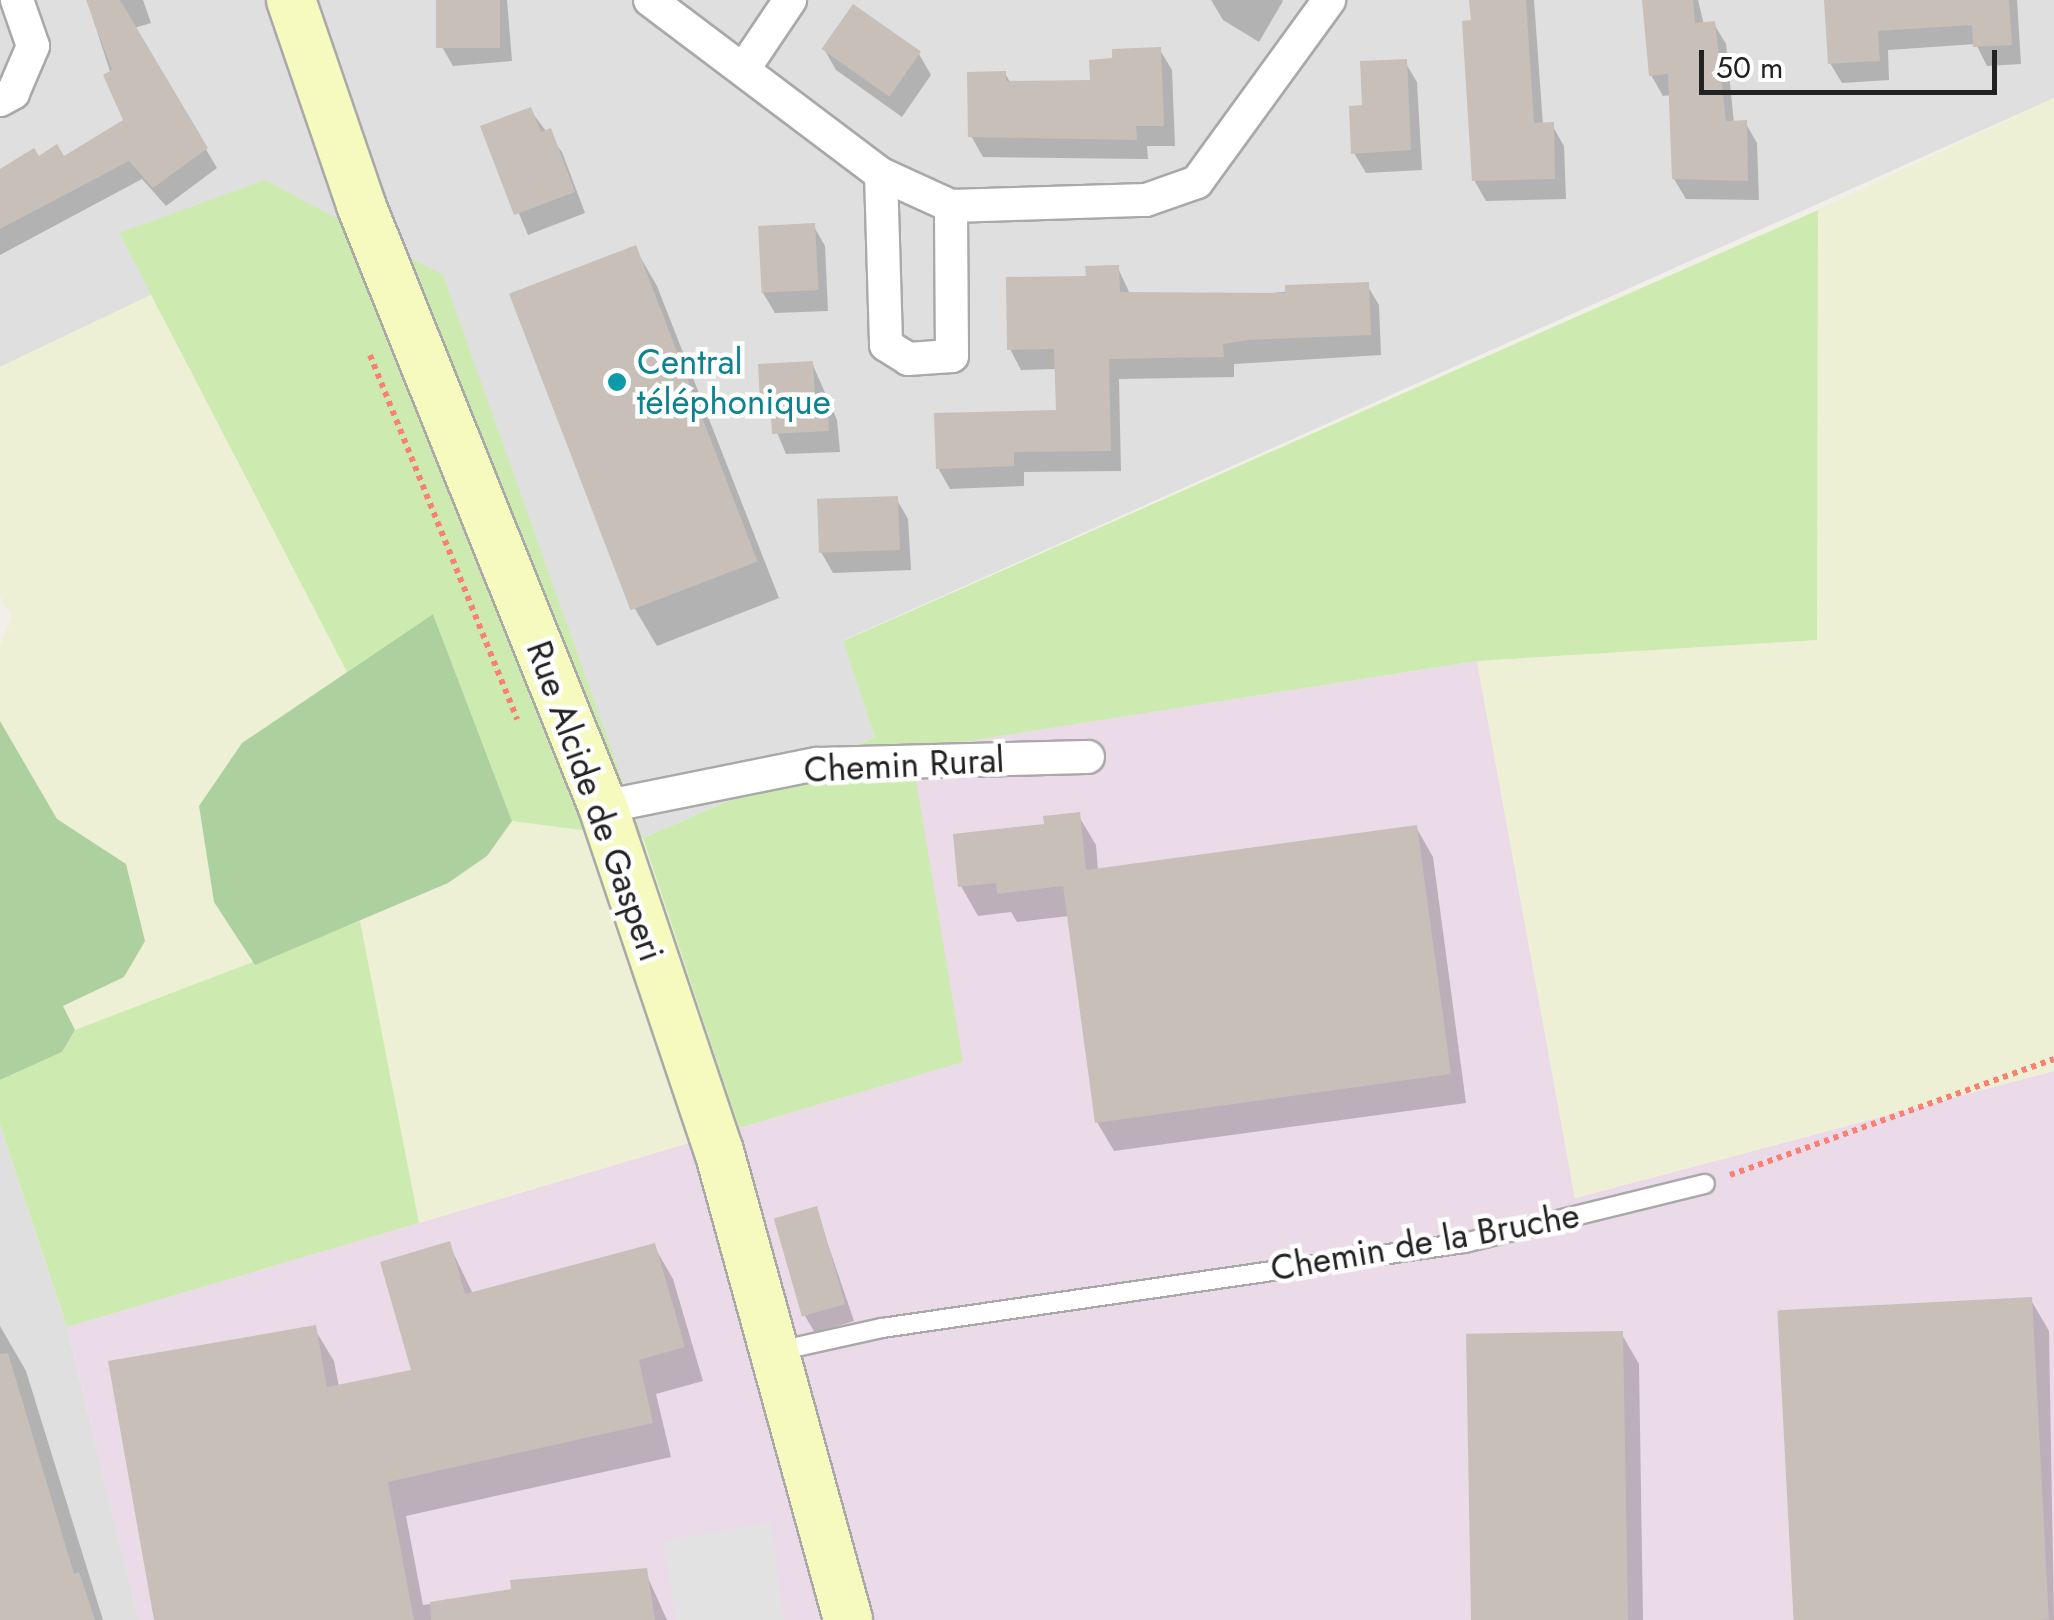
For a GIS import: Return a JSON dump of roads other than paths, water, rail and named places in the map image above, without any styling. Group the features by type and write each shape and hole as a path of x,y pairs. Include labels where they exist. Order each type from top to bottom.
{"main road":[{"name":"Rue Alcide de Gasperi","path":"291,0 361,206 603,808 719,1151 848,1620"}],"street":[{"path":"0,100 13,93 33,46 17,0"},
{"path":"650,0 745,67 882,174 951,206 1146,200 1197,182 1329,0"},
{"path":"745,67 790,0"},
{"path":"882,174 886,346 908,359 952,356 951,206"},
{"name":"Chemin Rural","path":"603,808 817,764 1088,757"}],"lane":[{"name":"Chemin de la Bruche","path":"777,1351 882,1328 1464,1243 1705,1184"}],"place":[{"name":"Central téléphonique","path":"617,382"}]}
